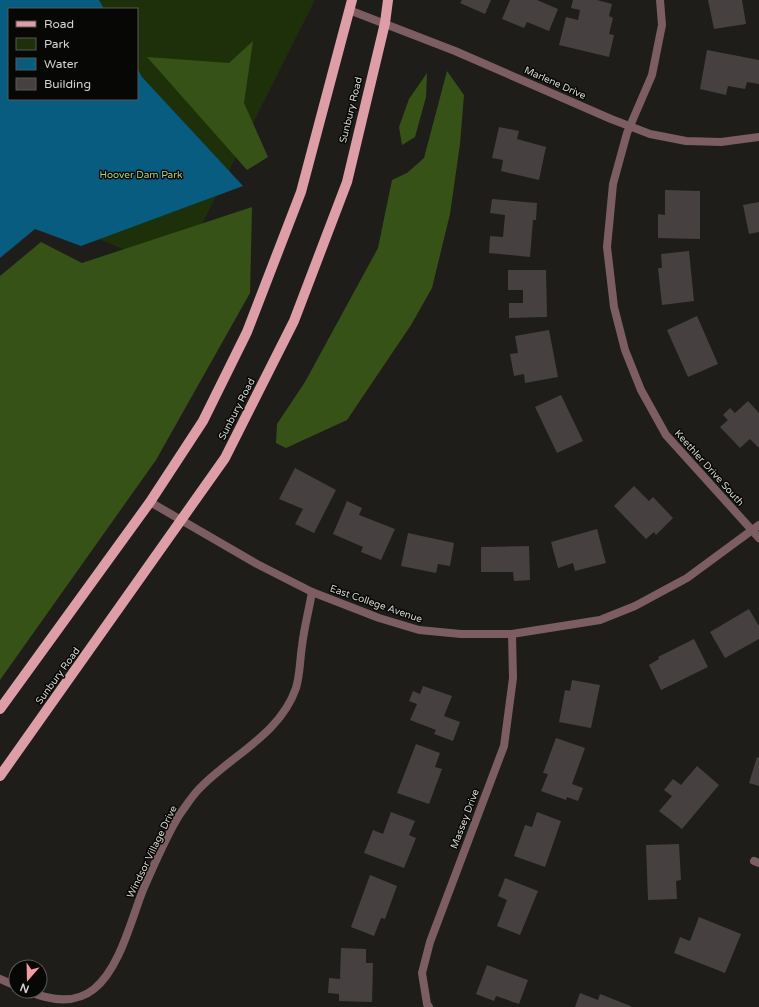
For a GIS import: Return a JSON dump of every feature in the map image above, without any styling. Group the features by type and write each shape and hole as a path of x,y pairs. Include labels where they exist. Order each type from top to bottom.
{"main road":[{"name":"Sunbury Road","path":"0,776 225,458 294,321 346,182 384,23 388,0"},
{"path":"0,709 150,502 203,421 247,332 301,192 350,5"}],"street":[{"name":"Keethler Drive South","path":"660,0 662,25 652,75 630,125 614,178 607,247 614,307 625,350 641,390 666,435 759,538"},
{"name":"Marlene Drive","path":"350,5 384,23 532,83 612,119 650,134 686,141 728,141 759,137"},
{"name":"East College Avenue","path":"150,502 257,564 312,592 379,618 419,630 461,634 512,634 600,620 635,606 687,578 759,525"},
{"name":"Windsor Village Drive","path":"48,999 58,1000 73,999 84,995 104,979 121,947 144,890 180,814 199,789 257,741 283,713 296,687 312,592"},
{"name":"Massey Drive","path":"430,1007 427,1004 422,973 430,942 504,746 513,678 512,634"}],"green space":[{"name":"Hoover Dam Park","path":"0,0 315,0 178,272 0,198"},
{"path":"253,41 244,103 268,157 247,170 147,57 229,63"},
{"path":"447,71 464,95 460,144 450,214 432,288 411,325 347,420 286,448 276,443 277,424 305,382 378,248 392,180 407,173 424,158"},
{"path":"427,73 426,97 415,137 402,145 399,127 409,99"},
{"path":"252,207 250,293 156,460 0,680 0,276 41,242 82,263"}],"water":[{"path":"0,0 99,0 103,8 8,8 8,100 138,100 138,70 142,77 243,186 81,246 35,229 0,258"}],"building":[{"path":"462,0 491,0 485,14 460,3"},
{"path":"510,0 537,0 558,9 549,31 527,22 524,28 502,19"},
{"path":"573,0 597,0 612,4 609,16 613,18 609,34 614,35 609,57 559,45 566,17 578,20 580,10 571,8"},
{"path":"708,0 742,0 746,24 714,29"},
{"path":"707,50 759,60 759,84 747,82 745,89 728,86 726,95 700,89"},
{"path":"499,127 519,131 517,139 546,147 539,180 501,171 503,160 492,158"},
{"path":"665,190 700,191 700,239 658,238 658,214 665,215"},
{"path":"492,199 537,203 536,220 533,220 530,257 489,253 490,236 503,237 505,215 490,213"},
{"path":"759,202 759,232 749,234 743,205"},
{"path":"689,251 694,301 662,305 658,268 662,268 661,254"},
{"path":"508,270 546,270 547,317 509,318 509,303 523,303 523,290 508,290"},
{"path":"697,316 718,364 688,377 667,330"},
{"path":"549,330 558,377 525,383 524,374 514,376 510,354 518,353 515,336"},
{"path":"561,395 583,441 557,453 535,407"},
{"path":"748,401 759,413 759,448 750,439 740,448 720,427 728,420 723,415 730,408 735,413"},
{"path":"295,468 336,490 314,533 295,524 303,509 279,499"},
{"path":"634,486 649,501 653,497 673,518 656,535 654,532 646,539 614,506"},
{"path":"347,501 362,508 359,515 395,529 381,560 361,552 363,547 333,534"},
{"path":"597,529 606,563 575,571 573,563 558,568 551,542"},
{"path":"408,533 454,543 450,566 438,564 436,573 401,566"},
{"path":"529,546 530,580 514,581 513,572 481,572 481,547"},
{"path":"749,609 759,626 759,639 725,658 710,632"},
{"path":"694,639 708,667 661,690 649,665 659,659 658,657"},
{"path":"572,680 600,685 591,728 559,722 565,690 570,691"},
{"path":"423,686 452,696 444,716 460,722 453,741 434,734 436,730 410,720 417,704 409,701 413,691 420,694"},
{"path":"556,738 585,748 572,784 583,788 578,801 567,797 566,800 541,791 548,774 543,773"},
{"path":"416,744 440,753 435,767 442,769 429,804 397,793"},
{"path":"757,757 759,758 759,786 749,783"},
{"path":"697,766 719,785 682,829 659,811 672,796 664,790 673,779 681,785"},
{"path":"391,812 415,821 409,835 416,838 404,868 364,853 373,830 383,834"},
{"path":"537,812 561,821 545,867 514,856 525,825 532,827"},
{"path":"679,844 681,880 676,881 677,899 648,900 646,845"},
{"path":"370,875 397,886 385,919 381,918 374,936 351,927"},
{"path":"505,878 538,891 520,935 497,926 507,900 498,896"},
{"path":"699,917 741,934 725,973 674,953 680,937 690,941"},
{"path":"341,948 366,949 366,963 373,963 372,1002 339,1001 339,994 328,993 329,978 340,979"},
{"path":"487,965 528,980 519,1004 496,996 494,1001 476,994"},
{"path":"580,993 598,1000 600,994 633,1007 575,1007"}]}
